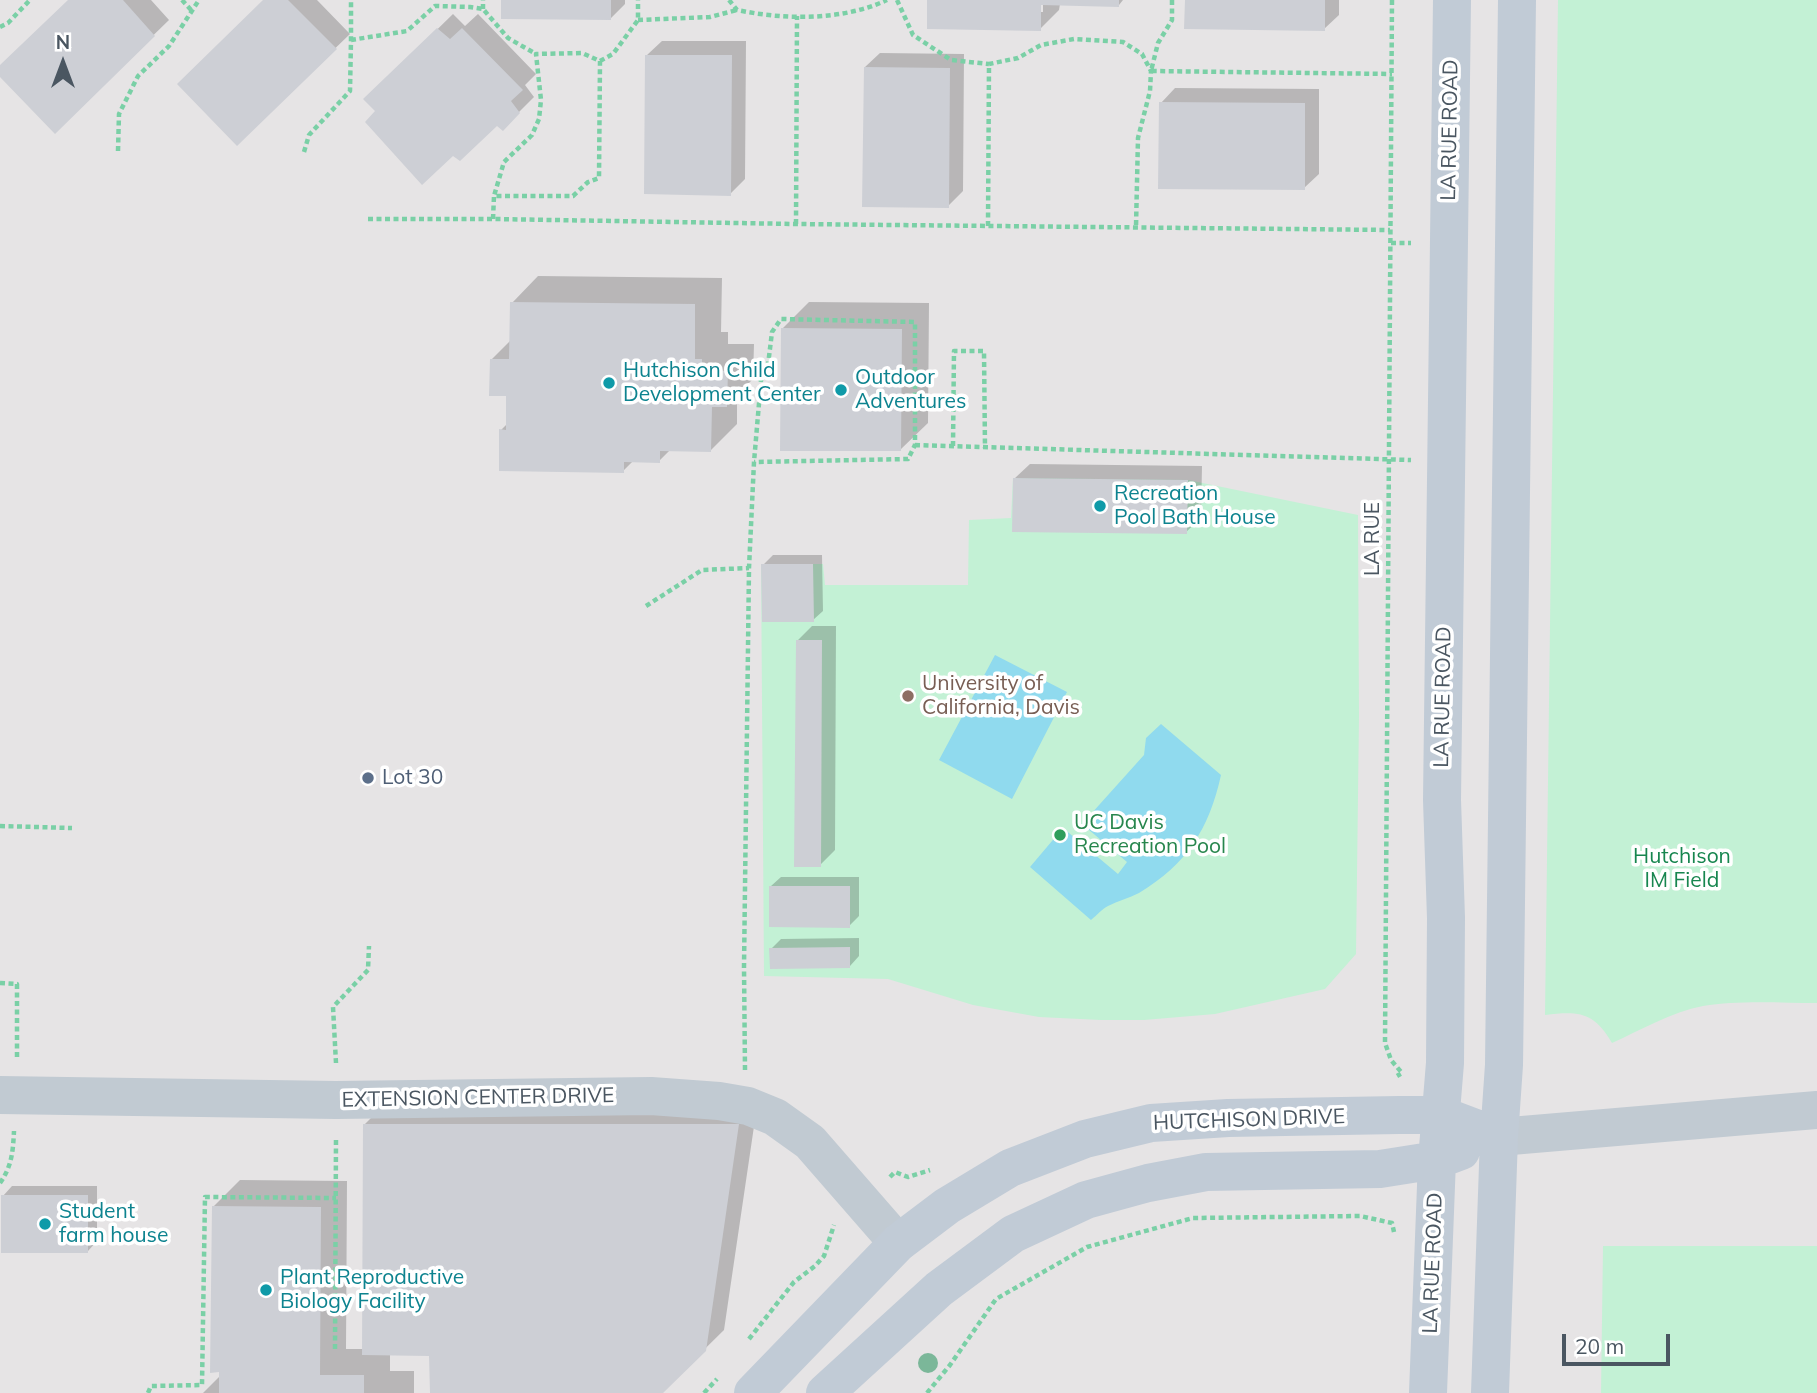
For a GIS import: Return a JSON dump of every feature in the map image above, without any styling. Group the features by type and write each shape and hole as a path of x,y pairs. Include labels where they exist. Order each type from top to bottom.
{"main road":[{"name":"LA RUE ROAD","path":"1428,1393 1437,1160 1445,1063 1446,918 1441,800 1452,0"},
{"path":"1490,1393 1504,1065 1517,0"},
{"name":"HUTCHISON DRIVE","path":"738,1382 898,1244 947,1206 1010,1168 1085,1139 1151,1123 1228,1118 1441,1115 1499,1137"},
{"name":"HUTCHISON DRIVE","path":"825,1393 939,1289 1013,1234 1086,1200 1148,1183 1206,1172 1380,1170 1437,1160 1499,1137"}],"street":[{"name":"EXTENSION CENTER DRIVE","path":"10,1095 336,1100 651,1096 719,1101 748,1106 775,1116 810,1142 898,1244"},
{"name":"HUTCHISON DRIVE","path":"1499,1137 1817,1110"}],"path":[{"path":"0,27 8,23 30,0"},
{"path":"182,0 192,11"},
{"path":"118,151 118,114 138,76 169,46 199,0"},
{"path":"304,152 309,135 350,91 351,0"},
{"path":"483,0 483,9"},
{"path":"600,61 613,54 638,20 638,0"},
{"path":"729,0 737,10"},
{"path":"638,20 710,18 737,10 766,16 839,14 872,7 887,0"},
{"path":"897,0 913,35 951,60 989,64 1018,58 1041,45 1074,39 1123,42 1142,54 1151,71"},
{"path":"1136,227 1138,138 1158,43 1172,20 1172,0"},
{"name":"LA RUE","path":"1392,0 1385,1042 1391,1060 1402,1073"},
{"path":"351,40 407,31 435,6 470,7 483,9 508,38 536,54 582,53 600,61"},
{"path":"796,224 797,16"},
{"path":"493,219 494,195 504,162 532,135 539,119 541,100 536,54"},
{"path":"494,195 573,196 588,182 599,178 600,61"},
{"path":"988,226 989,64"},
{"path":"1151,71 1392,74"},
{"path":"369,219 1390,230"},
{"path":"1391,243 1418,243"},
{"path":"746,1077 744,967 749,568 754,462 761,380 768,365 772,332 780,319 915,322 915,444 908,459 754,462"},
{"path":"953,446 954,351 984,351 985,448"},
{"path":"915,444 1416,460"},
{"path":"646,606 702,570 749,568"},
{"path":"0,826 72,828"},
{"path":"336,1069 332,1007 369,970 369,946"},
{"path":"0,983 18,984 10,1095 13,1156 9,1171 0,1183"},
{"path":"335,1349 336,1133"},
{"path":"148,1393 151,1386 202,1385 205,1197 336,1198"},
{"path":"927,1393 996,1299 1087,1247 1194,1218 1360,1216 1392,1223"},
{"path":"747,1341 794,1282 816,1266 824,1256 834,1224"},
{"path":"704,1393 738,1382"}],"shaded area":[{"name":"University of California, Davis","path":"0,0 1817,0 1817,1393 0,1393"}],"green space":[{"name":"Hutchison IM Field","path":"1558,0 1817,0 1817,1003 1745,1002 1703,1006 1668,1017 1612,1043 1592,1019 1567,1013 1545,1015"},
{"name":"UC Davis Recreation Pool","path":"1013,478 1188,480 1358,515 1356,954 1325,989 1215,1014 1144,1020 1101,1020 1039,1017 973,1005 888,979 764,976 761,564 823,564 825,585 968,585 969,520 1011,518"},
{"path":"1603,1246 1817,1246 1817,1393 1601,1393"}],"water":[{"path":"995,655 1067,692 1012,799 939,760"},
{"path":"1161,724 1221,775 1210,812 1194,843 1170,870 1139,893 1106,907 1091,920 1030,867 1063,828 1118,874 1127,862 1082,824 1144,755 1146,738"}],"building":[{"path":"68,0 123,0 155,36 55,134 0,77 0,65"},
{"path":"263,0 288,0 337,49 237,146 177,84"},
{"path":"501,0 611,0 611,20 501,19"},
{"path":"927,0 1119,0 1119,7 1041,5 1041,31 927,29"},
{"path":"1185,0 1325,0 1325,31 1184,29"},
{"path":"437,28 450,39 462,28 523,90 511,101 520,113 503,131 497,126 460,161 453,156 422,185 365,122 375,111 363,99"},
{"path":"645,55 732,55 731,196 644,194"},
{"path":"864,67 950,68 949,208 862,207"},
{"path":"1159,102 1305,103 1305,190 1158,189"},
{"name":"Hutchison Child Development Center","path":"510,302 695,304 695,359 702,359 702,370 728,371 727,407 712,407 711,452 660,451 660,463 624,462 624,473 499,471 499,429 506,430 506,396 489,396 490,359 509,359"},
{"name":"Outdoor Adventures","path":"781,328 902,329 901,451 780,451"},
{"name":"Recreation Pool Bath House","path":"1013,478 1188,480 1187,534 1012,532"},
{"path":"761,564 813,564 814,622 762,622"},
{"path":"796,640 822,640 821,867 794,867"},
{"path":"769,886 850,886 850,928 769,927"},
{"path":"850,947 850,968 770,969 769,948"},
{"path":"363,1124 739,1124 706,1351 663,1393 430,1393 429,1356 362,1355"},
{"name":"Student farm house","path":"1,1195 88,1195 88,1253 1,1253"},
{"name":"Plant Reproductive Biology Facility","path":"212,1206 321,1207 320,1375 364,1375 364,1393 219,1393 219,1372 210,1373"}],"place":[{"name":"Hutchison Child Development Center","path":"609,383"},
{"name":"Outdoor Adventures","path":"841,390"},
{"name":"Recreation Pool Bath House","path":"1100,506"},
{"name":"University of California, Davis","path":"908,696"},
{"name":"Lot 30","path":"368,778"},
{"name":"UC Davis Recreation Pool","path":"1060,835"},
{"name":"Student farm house","path":"45,1224"},
{"name":"Plant Reproductive Biology Facility","path":"266,1290"}]}
